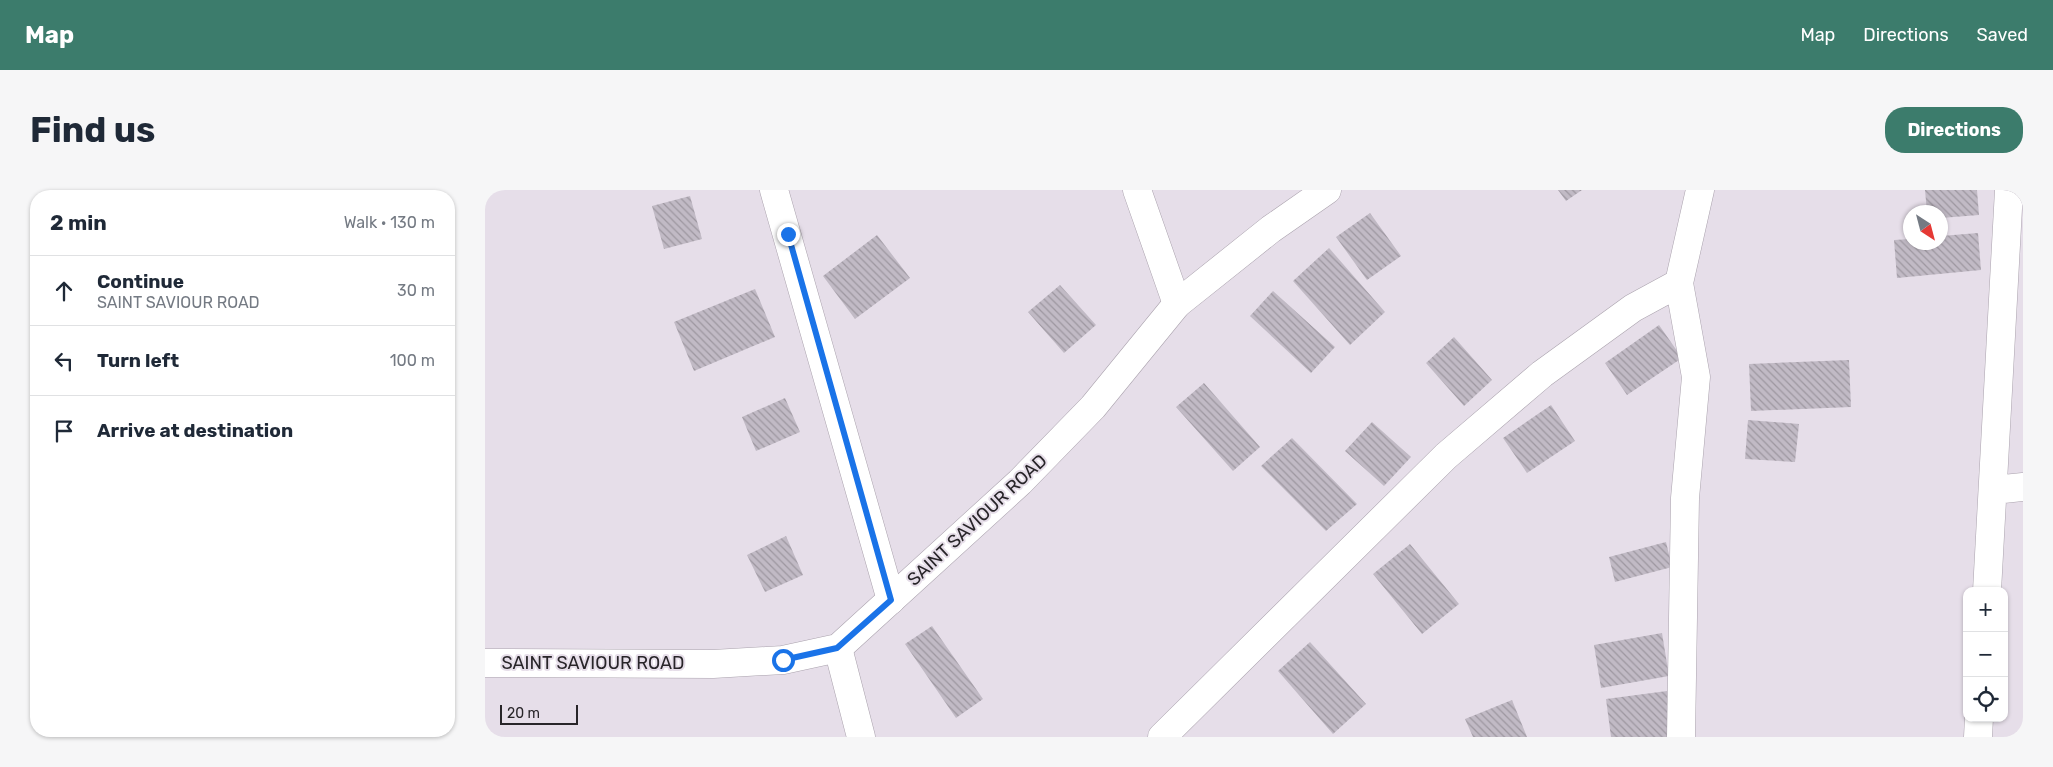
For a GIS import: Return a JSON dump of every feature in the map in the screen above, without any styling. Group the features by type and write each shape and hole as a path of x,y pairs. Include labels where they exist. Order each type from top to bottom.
{"street":[{"path":"774,190 891,600"},
{"path":"1137,190 1177,304"},
{"name":"SAINT SAVIOUR ROAD","path":"485,663 713,664 783,660 837,648 1020,482 1093,407 1177,304 1271,228 1327,190"},
{"path":"1681,737 1685,498 1695,377 1679,283 1700,190"},
{"path":"1987,587 2014,194"},
{"path":"1162,737 1446,456 1542,374 1633,308 1679,283"},
{"path":"1994,490 2023,487"},
{"path":"837,648 861,737"},
{"path":"1978,737 1979,722"}],"building":[{"path":"1558,190 1582,190 1566,201"},
{"path":"1925,190 1977,190 1979,215 1948,217 1948,205 1926,205"},
{"path":"690,196 702,239 664,249 652,206"},
{"path":"1370,213 1401,256 1367,280 1336,237"},
{"path":"1978,233 1981,270 1897,278 1894,240 1903,239 1903,250 1948,250 1948,235"},
{"path":"877,235 910,278 855,319 823,276"},
{"path":"1329,248 1385,312 1350,345 1293,281"},
{"path":"1060,285 1096,325 1064,353 1028,312"},
{"path":"755,289 775,337 694,371 674,322"},
{"path":"1273,291 1335,347 1311,373 1250,316"},
{"path":"1659,325 1682,358 1627,395 1605,363"},
{"path":"1454,337 1492,380 1464,406 1426,363"},
{"path":"1849,360 1851,407 1751,411 1749,364"},
{"path":"1204,383 1260,447 1233,471 1176,407"},
{"path":"785,398 800,432 756,451 742,417"},
{"path":"1551,405 1575,441 1527,473 1503,438"},
{"path":"1748,420 1799,424 1795,462 1745,459"},
{"path":"1372,422 1411,457 1384,486 1345,451"},
{"path":"1292,438 1357,504 1326,531 1261,466"},
{"path":"786,536 803,575 765,592 747,555"},
{"path":"1666,542 1672,567 1615,582 1609,557"},
{"path":"1410,544 1459,604 1422,634 1373,574"},
{"path":"932,626 983,699 956,718 905,644"},
{"path":"1662,633 1669,676 1601,688 1594,645"},
{"path":"1310,642 1366,704 1333,734 1278,671"},
{"path":"1667,691 1673,737 1611,737 1606,699"},
{"path":"1512,700 1527,737 1473,737 1465,719"}],"route":[{"path":"783,660 837,648 891,600 788,234"}]}
